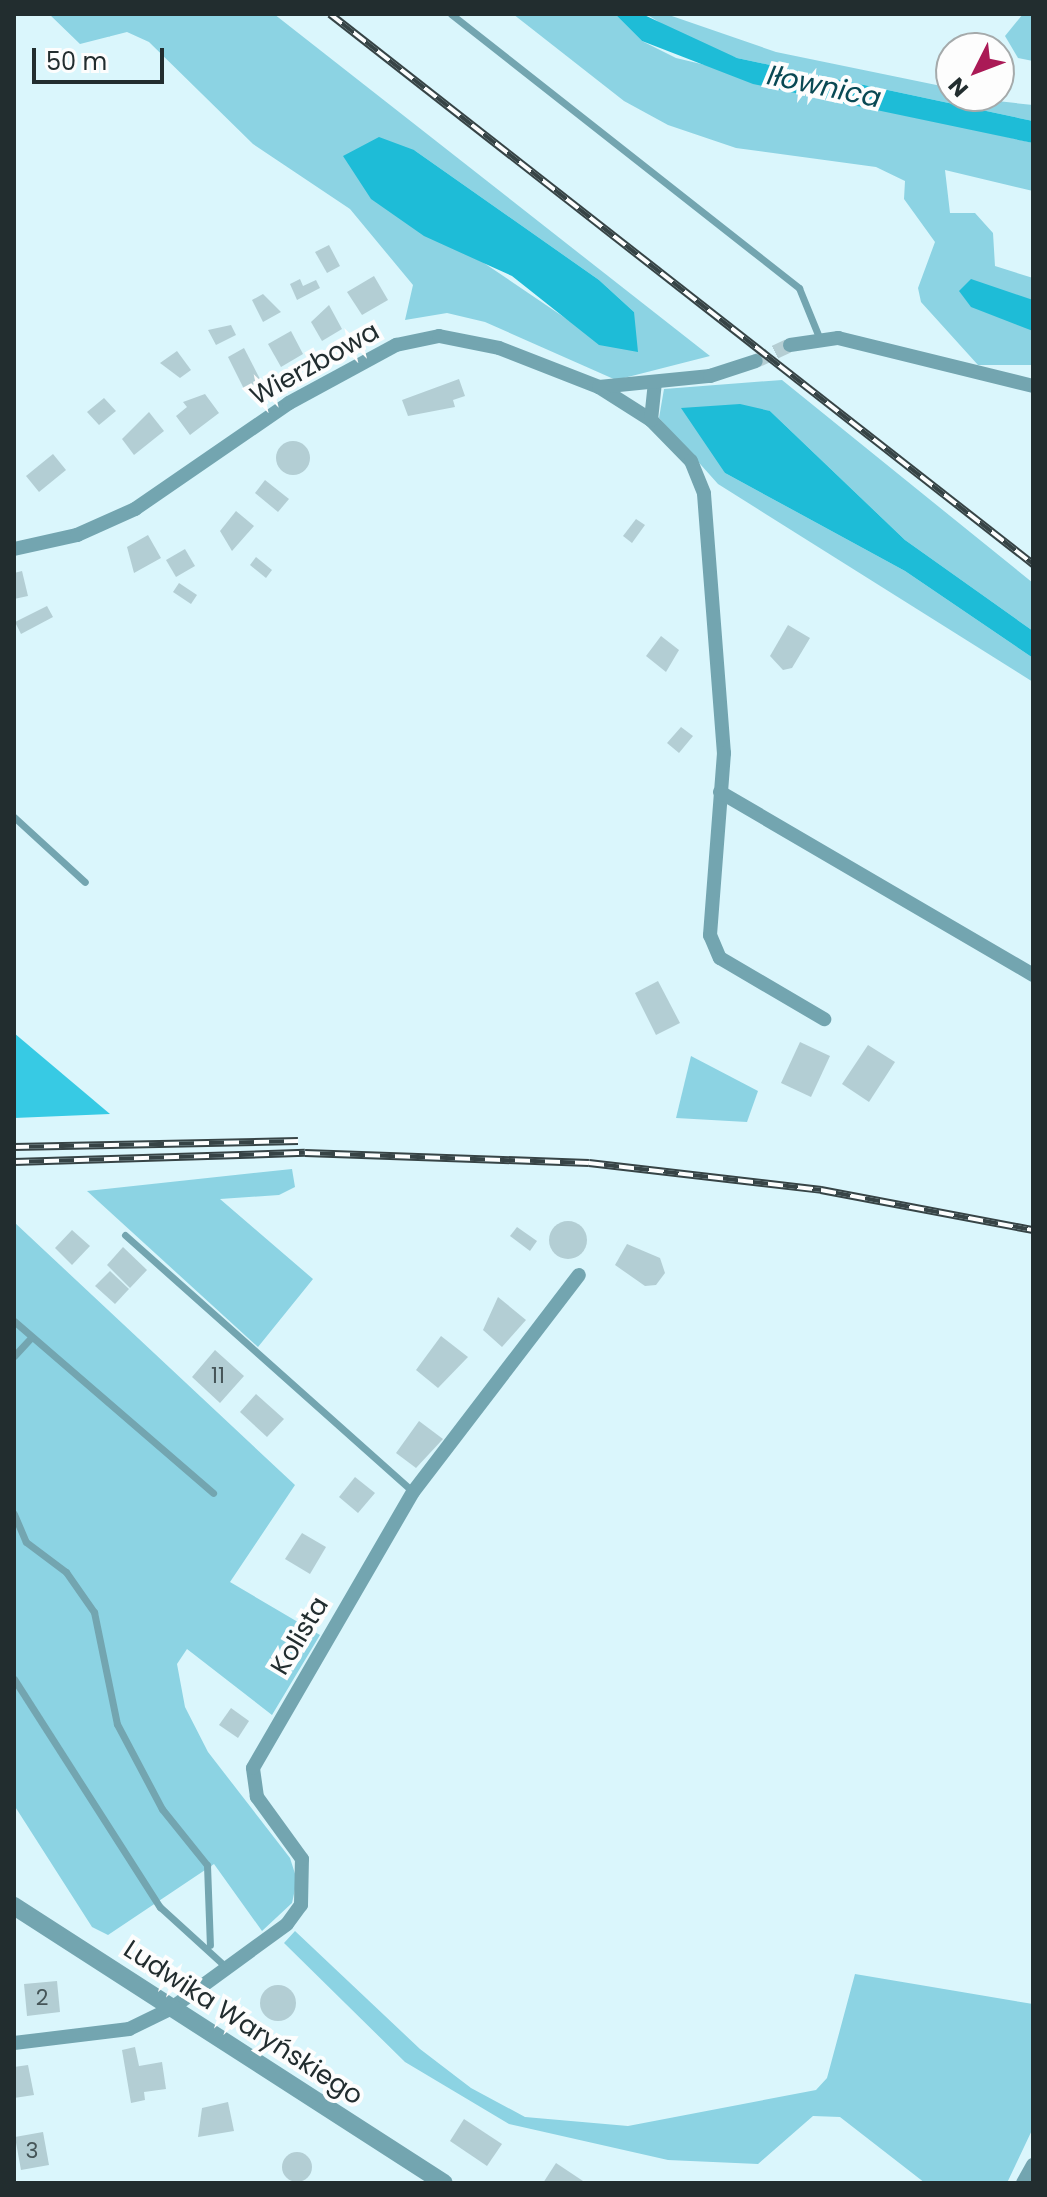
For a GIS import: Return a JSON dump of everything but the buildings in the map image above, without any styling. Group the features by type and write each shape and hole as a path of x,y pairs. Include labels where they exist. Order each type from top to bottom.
{"street":[{"name":"Wierzbowa","path":"14,549 77,535 135,509 289,403 396,345 439,336 499,348 599,387 655,382 756,361"},
{"path":"790,345 819,337 1033,386"},
{"path":"651,420 655,382"},
{"path":"599,387 651,420 691,461 704,494 721,676 720,792 710,868 710,935 720,958 824,1019"},
{"path":"720,792 1033,975"},
{"name":"Kolista","path":"14,2043 129,2029 172,2008 287,1924 305,1882 302,1859 257,1797 253,1768 413,1492 579,1275"},
{"name":"Ludwika Waryńskiego","path":"14,1906 444,2183"},
{"path":"1023,2183 1033,2165"}],"lane":[{"path":"451,14 799,288 819,337"},
{"path":"14,817 85,882"},
{"path":"125,1235 413,1492"},
{"path":"14,1321 213,1493"},
{"path":"14,1356 31,1338"},
{"path":"14,1514 26,1542 66,1572 94,1612 117,1724 162,1809 207,1865 210,1945"},
{"path":"14,1679 160,1907 210,1945 227,1968"}],"shaded area":[{"path":"49,14 274,14 710,356 616,380 485,322 447,313 405,320 413,285 350,209 253,144 149,42 127,32 80,44","holes":["414,150 599,280 634,312 574,324 484,263"]},
{"path":"513,14 615,14 642,41 676,58 1033,143 1033,191 945,170 950,213 975,213 993,233 995,266 1033,278 1033,365 978,365 921,302 918,288 935,242 904,199 905,181 876,167 736,148 668,125 624,101"},
{"path":"646,14 666,14 776,52 935,85 935,100 737,58 693,43"},
{"path":"1023,14 1033,14 1033,61 1018,58 1015,32 1008,32"},
{"path":"1015,103 1033,105 1033,121 991,112 1015,112"},
{"path":"782,380 1033,583 1033,631 905,540 770,411 705,407 725,473 905,571 1033,658 1033,682 718,484 659,418 664,389"},
{"path":"14,1033 110,1114 14,1118"},
{"path":"691,1056 758,1091 747,1122 676,1118"},
{"path":"292,1169 295,1187 279,1195 220,1199 313,1279 258,1347 87,1191"},
{"path":"14,1222 295,1485 230,1582 320,1635 272,1715 187,1649 177,1664 185,1707 208,1752 290,1858 297,1880 292,1903 262,1931 214,1864 108,1935 92,1927 14,1805"},
{"path":"295,1931 420,2049 471,2088 525,2117 628,2126 816,2090 827,2078 855,1974 1033,2004 1033,2128 1007,2183 925,2183 840,2117 813,2116 758,2164 668,2160 509,2124 405,2062 284,1943"}],"water":[{"name":"Iłownica","path":"615,14 642,14 737,58 935,100 935,112 991,112 1033,121 1033,143 753,84 642,41"},
{"path":"379,137 414,150 599,280 634,312 638,352 599,345 512,276 424,236 371,199 343,156"},
{"path":"971,279 1033,300 1033,331 971,307 959,291"},
{"path":"740,404 770,411 905,540 1033,631 1033,658 905,571 725,473 681,408"}],"tunnel":[{"path":"756,361 790,345"}],"railway":[{"path":"330,14 1033,564"},
{"path":"14,1147 298,1141"},
{"path":"14,1162 305,1153 589,1163 821,1190 1033,1230"}]}
